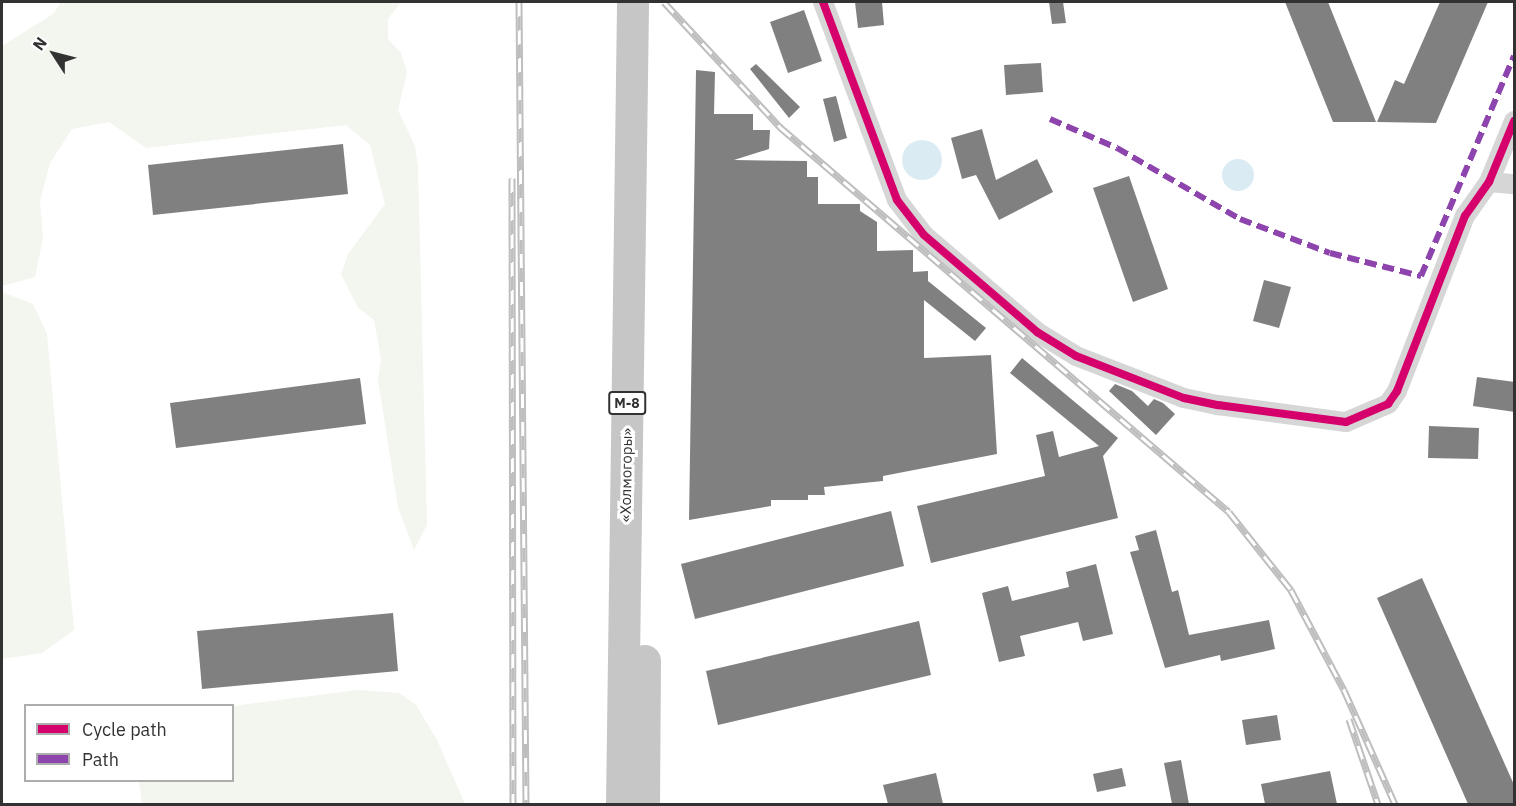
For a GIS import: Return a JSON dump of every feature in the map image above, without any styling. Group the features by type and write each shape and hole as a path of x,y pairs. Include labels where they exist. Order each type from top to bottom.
{"highway":[{"name":"«Холмогоры»","path":"622,804 633,2"},
{"name":"«Холмогоры»","path":"644,804 652,2"}],"street":[{"path":"824,2 897,200 924,236 1037,332 1076,356 1184,398 1346,422 1388,404 1397,391 1465,216 1489,182 1515,122"},
{"path":"1489,182 1515,184"}],"shaded area":[{"path":"61,2 401,2 388,19 388,39 401,53 407,72 398,110 415,146 418,166 427,525 414,550 398,507 378,380 381,359 374,320 358,308 341,274 348,254 385,204 370,145 346,125 146,148 109,122 72,129 50,163 40,201 43,238 35,277 2,286 2,46 53,14"},
{"path":"922,140 930,141 936,146 941,152 941,168 936,174 930,179 922,180 914,179 908,174 903,168 902,160 903,152 908,146 914,141"},
{"path":"1238,159 1249,164 1254,175 1249,186 1238,191 1227,186 1222,175 1227,164"},
{"path":"2,292 33,304 47,334 74,630 42,653 2,659"},
{"path":"358,690 399,693 416,705 437,740 465,804 142,804 139,782 234,782 234,706"}],"building":[{"path":"855,2 882,2 884,25 858,28"},
{"path":"1049,2 1063,2 1066,23 1052,24"},
{"path":"1285,2 1328,2 1376,122 1333,122"},
{"path":"1440,2 1488,2 1436,123 1377,122 1395,80 1404,84"},
{"path":"804,10 822,61 788,73 770,22"},
{"path":"1041,63 1043,92 1006,95 1004,65"},
{"path":"756,64 800,107 789,118 750,69"},
{"path":"696,70 715,72 714,114 753,114 753,130 770,130 769,149 734,160 807,161 807,177 818,177 818,204 860,204 860,211 877,222 877,251 913,250 913,272 928,271 928,281 986,328 975,341 924,300 924,358 991,355 997,454 883,476 883,481 824,487 825,495 808,495 808,500 771,500 771,506 689,520"},
{"path":"836,96 847,138 834,142 823,99"},
{"path":"982,129 996,180 1037,159 1053,192 999,220 976,175 962,179 951,138"},
{"path":"343,144 348,194 153,215 148,165"},
{"path":"1129,176 1168,289 1133,302 1093,188"},
{"path":"1264,280 1291,287 1279,328 1253,321"},
{"path":"1022,358 1118,438 1103,456 1118,518 931,563 917,506 1045,476 1036,435 1053,431 1059,457 1099,446 1010,373"},
{"path":"1477,377 1515,382 1515,412 1473,406"},
{"path":"360,378 366,424 176,448 170,403"},
{"path":"1115,384 1132,391 1148,406 1154,399 1163,403 1175,414 1156,435 1109,391"},
{"path":"1429,426 1479,428 1478,459 1428,458"},
{"path":"891,511 904,566 695,619 681,564"},
{"path":"1156,530 1172,592 1178,590 1189,635 1269,620 1275,649 1221,661 1220,655 1165,668 1130,552 1139,550 1135,536"},
{"path":"1096,564 1113,634 1083,641 1078,622 1020,636 1025,656 999,662 982,593 1008,586 1012,601 1069,587 1066,572"},
{"path":"1422,578 1515,787 1515,804 1468,804 1377,598"},
{"path":"393,613 398,671 202,689 197,631"},
{"path":"919,621 931,675 718,725 706,671"},
{"path":"1277,715 1281,740 1246,745 1242,720"},
{"path":"1181,760 1189,804 1172,804 1164,763"},
{"path":"1122,768 1126,786 1097,792 1093,774"},
{"path":"1330,771 1337,804 1265,804 1261,784"},
{"path":"936,773 943,804 888,804 883,785"}],"railway":[{"path":"519,2 526,804"},
{"path":"664,2 780,127 1229,512 1291,590 1344,690 1395,804"},
{"path":"512,178 513,804"},
{"path":"1349,719 1378,804"}],"marked path":[{"path":"1050,119 1117,148 1240,219 1330,253 1421,276 1514,56"}],"cycle path":[{"path":"823,2 897,200 924,235 1037,332 1076,356 1184,398 1218,405 1346,422 1388,404 1397,391 1465,216 1489,182 1514,121"}]}
